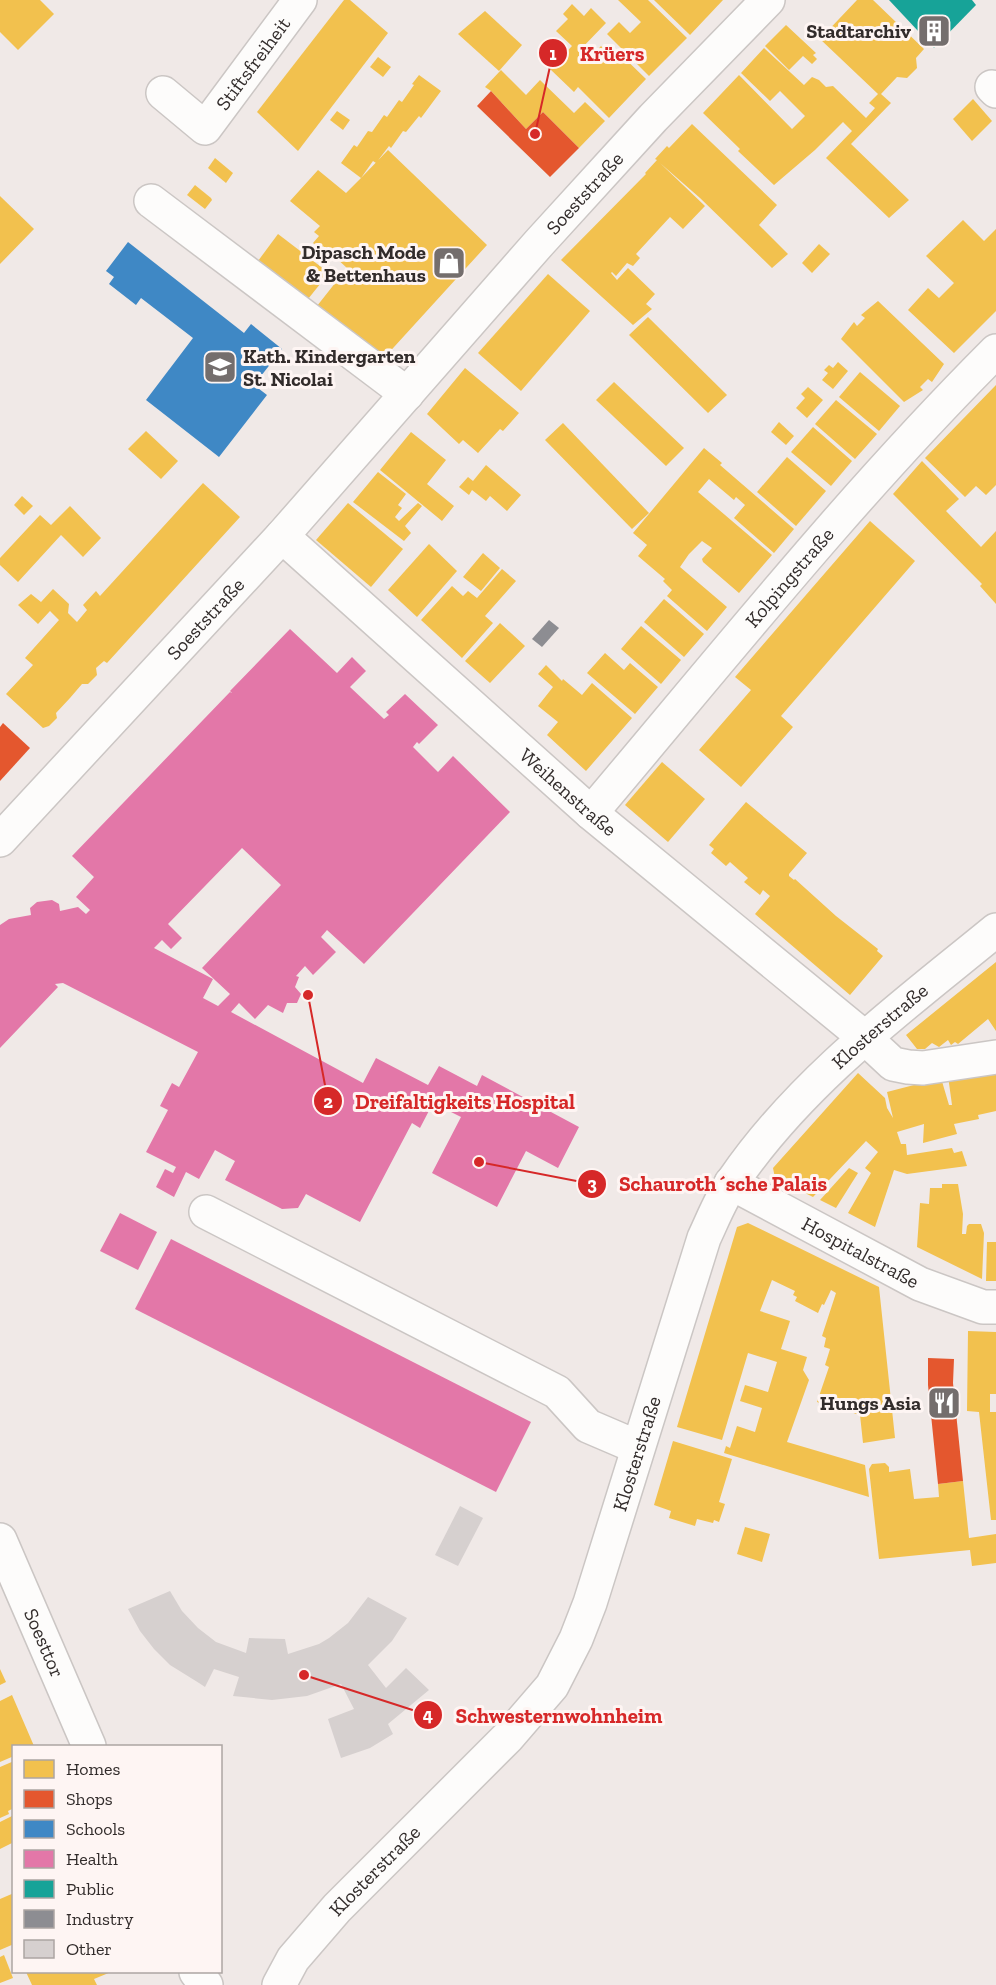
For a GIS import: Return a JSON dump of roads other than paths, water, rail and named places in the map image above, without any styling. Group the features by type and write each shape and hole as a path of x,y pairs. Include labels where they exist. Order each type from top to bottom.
{"street":[{"name":"Stiftsfreiheit","path":"163,93 205,128 300,0"},
{"name":"Soeststraße","path":"0,840 282,536 538,243 653,118 768,0"},
{"path":"151,201 407,394"},
{"name":"Kolpingstraße","path":"591,813 792,573 942,404 996,351"},
{"name":"Weihenstraße","path":"282,536 591,813 864,1037 893,1064 923,1068 996,1057"},
{"name":"Klosterstraße","path":"279,1985 293,1959 337,1908 493,1753 552,1686 576,1639 606,1557 637,1447 704,1238 732,1183 769,1132 798,1100 864,1037 996,930"},
{"name":"Hospitalstraße","path":"732,1183 920,1284 982,1307 996,1307"},
{"path":"206,1212 557,1392 588,1426 637,1447"},
{"name":"Soesttor","path":"0,1540 89,1745"}],"place":[{"name":"Stadtarchiv","path":"934,31"},
{"name":"Krüers","path":"535,134"},
{"name":"Dipasch Mode & Bettenhaus","path":"449,263"},
{"name":"Kath. Kindergarten St. Nicolai","path":"220,367"},
{"name":"Dreifaltigkeits Hospital","path":"308,995"},
{"name":"Schauroth´sche Palais","path":"479,1162"},
{"name":"Hungs Asia","path":"944,1403"},
{"name":"Schwesternwohnheim","path":"304,1675"}]}
